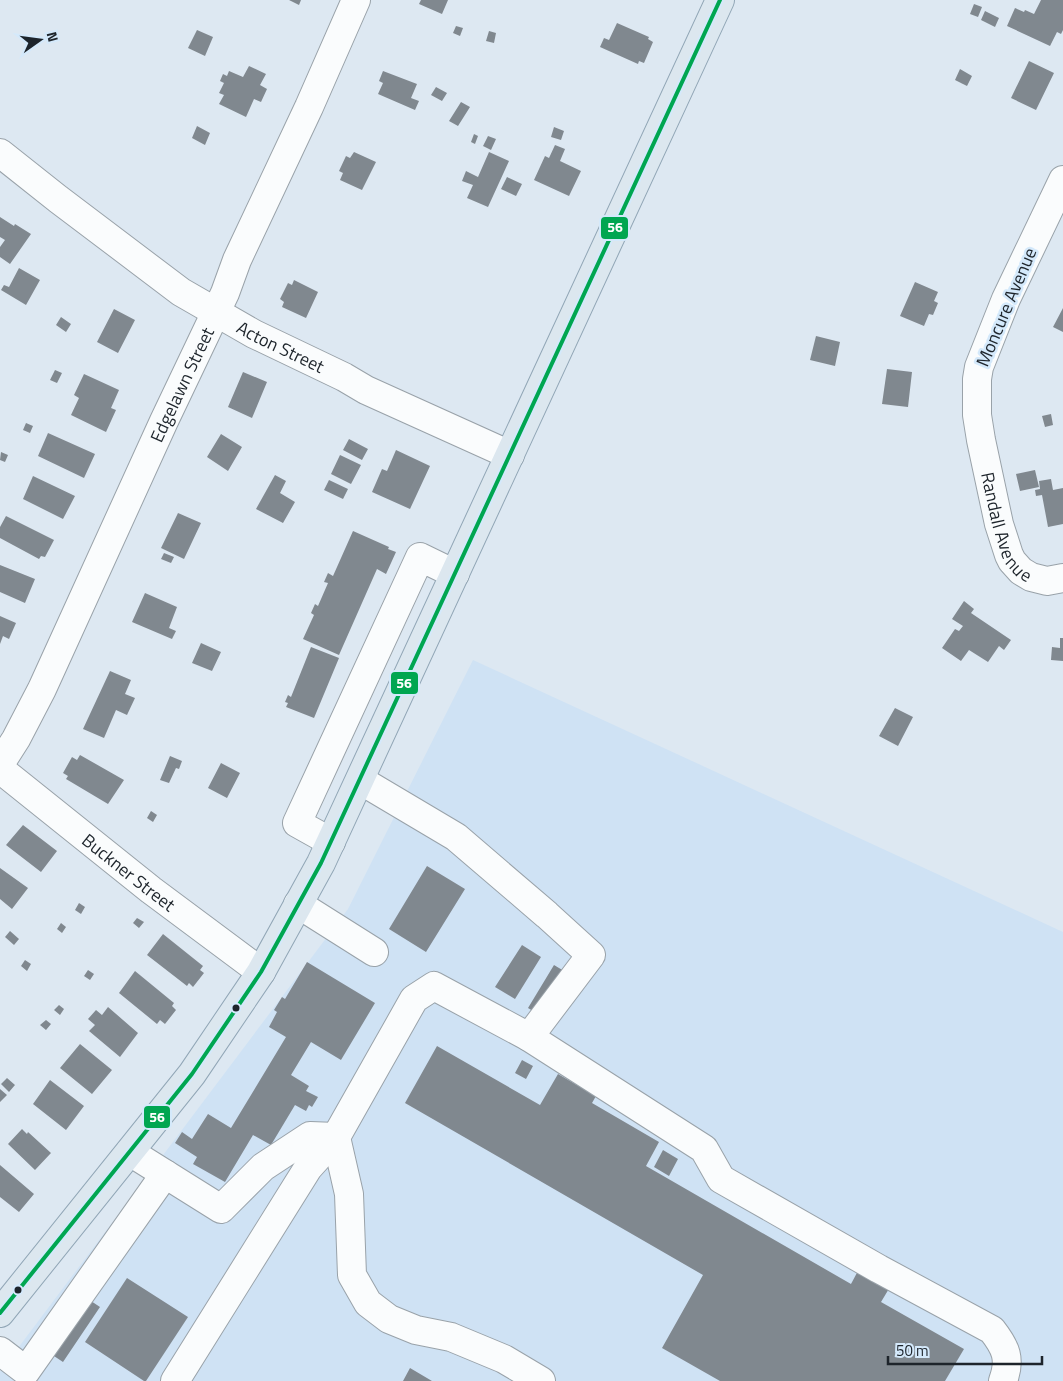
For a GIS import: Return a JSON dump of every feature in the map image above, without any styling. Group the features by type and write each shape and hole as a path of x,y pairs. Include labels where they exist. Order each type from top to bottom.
{"main road":[{"path":"0,1313 192,1074 261,972 330,842 365,768 720,0"}],"street":[{"name":"Edgelawn Street","path":"0,764 16,739 42,689 216,312 236,260 309,107 356,0"},
{"name":"Acton Street","path":"0,153 181,292 254,334 344,377 366,390 510,455"},
{"name":"Moncure Avenue","path":"980,440 977,406 977,379 980,366 1006,299 1063,180"},
{"name":"Randall Avenue","path":"980,440 999,524 1012,561 1021,571 1031,577 1047,581 1063,578"},
{"path":"330,842 297,822 420,557 455,574"},
{"path":"400,601 434,620"},
{"path":"368,671 402,689"},
{"path":"337,737 365,768 456,837 591,955 529,1037"},
{"name":"Buckner Street","path":"0,769 151,890 261,972"},
{"path":"298,904 374,952"},
{"path":"175,1381 308,1168 336,1136 414,999 434,986 529,1037 704,1149 720,1179 879,1269 992,1330 1004,1345 1008,1368 1003,1381"},
{"path":"130,1152 222,1209 263,1167 310,1136 336,1136"},
{"path":"336,1136 349,1194 352,1275 368,1303 389,1319 416,1330 452,1337 504,1359 541,1381"},
{"path":"0,1351 33,1376 165,1174"}],"shaded area":[{"path":"473,660 1063,932 1063,1381 0,1381 0,1372 348,909"}],"building":[{"path":"289,0 301,0 299,5"},
{"path":"421,0 448,0 442,14 419,4"},
{"path":"1041,0 1063,0 1063,30 1061,34 1057,32 1050,46 1007,26 1015,8 1034,14"},
{"path":"974,4 982,7 978,17 970,14"},
{"path":"985,11 999,18 995,27 981,20"},
{"path":"617,23 649,37 648,39 653,42 644,63 639,61 638,64 600,47 604,38 609,40"},
{"path":"456,26 463,28 460,36 453,33"},
{"path":"197,30 213,37 205,56 188,48"},
{"path":"489,31 496,33 494,43 486,41"},
{"path":"1029,61 1054,73 1036,110 1011,98"},
{"path":"249,66 266,74 260,85 267,89 261,102 254,99 246,117 219,104 224,95 219,93 224,83 220,81 223,74 227,76 229,71 243,77"},
{"path":"960,69 972,76 967,86 955,80"},
{"path":"383,71 417,84 411,98 419,101 415,110 378,94 383,83 379,81"},
{"path":"436,87 447,93 442,101 431,95"},
{"path":"461,102 470,107 458,126 449,121"},
{"path":"197,126 210,133 205,145 192,138"},
{"path":"554,127 564,131 561,140 551,137"},
{"path":"474,134 478,136 475,144 471,142"},
{"path":"488,136 496,139 491,150 483,146"},
{"path":"555,145 565,149 560,161 581,171 569,196 534,180 545,156 549,158"},
{"path":"354,152 376,162 362,190 340,180 343,173 339,171 346,156 350,158"},
{"path":"489,152 509,161 488,207 467,198 473,185 462,181 466,171 478,177"},
{"path":"507,177 522,184 516,196 501,189"},
{"path":"0,217 31,234 10,264 0,257 0,247 5,240 0,237"},
{"path":"19,268 40,280 26,305 1,290 4,285 9,287"},
{"path":"294,280 318,292 306,318 282,307 284,302 280,299 288,283 292,285"},
{"path":"915,282 938,292 934,301 938,303 933,315 929,314 924,326 900,316"},
{"path":"1063,308 1063,332 1053,327"},
{"path":"114,309 135,320 118,353 97,342"},
{"path":"61,317 71,324 66,332 56,325"},
{"path":"816,336 840,342 835,366 810,360"},
{"path":"887,369 912,372 908,407 882,404"},
{"path":"55,370 62,373 57,383 50,380"},
{"path":"243,372 267,382 252,418 228,407"},
{"path":"84,374 119,390 111,408 116,410 106,432 71,415 79,398 74,395"},
{"path":"1051,414 1053,425 1045,427 1042,416"},
{"path":"26,423 33,426 30,433 23,430"},
{"path":"48,433 95,454 84,478 38,456"},
{"path":"221,434 242,447 228,471 207,457"},
{"path":"349,439 368,449 362,460 343,450"},
{"path":"396,450 430,466 410,509 372,492 382,469 387,471"},
{"path":"1,452 8,455 5,462 0,460"},
{"path":"340,455 361,465 351,484 331,474"},
{"path":"1035,470 1039,487 1020,491 1016,474"},
{"path":"275,475 286,481 280,493 295,502 283,523 256,509"},
{"path":"33,476 75,496 63,519 23,499"},
{"path":"1051,479 1053,490 1063,488 1063,524 1048,527 1042,495 1036,496 1035,490 1040,489 1039,481"},
{"path":"329,480 348,489 343,499 324,490"},
{"path":"178,513 201,523 184,559 161,548"},
{"path":"6,516 54,540 45,557 41,556 39,559 0,538 0,527"},
{"path":"353,531 396,552 386,574 377,569 339,655 303,639 314,615 311,613 315,604 318,606 328,583 324,582 328,573 333,576"},
{"path":"164,553 174,557 171,563 161,559"},
{"path":"0,565 35,579 25,603 0,592"},
{"path":"145,593 177,607 169,628 176,631 172,639 132,622"},
{"path":"964,601 974,609 971,613 1011,640 1004,650 999,646 988,662 969,650 961,661 942,648 955,629 959,631 963,626 952,619"},
{"path":"0,616 16,623 9,639 3,636 0,644"},
{"path":"1060,638 1063,638 1063,661 1051,660 1052,647 1060,648"},
{"path":"201,643 221,652 212,671 192,663"},
{"path":"311,647 339,658 314,718 286,707 288,703 285,702 288,695 291,697"},
{"path":"110,671 131,680 125,694 135,698 127,715 116,710 104,738 83,729"},
{"path":"895,708 913,717 898,746 879,736"},
{"path":"80,755 124,780 108,804 66,779 68,776 63,773 72,757 77,760"},
{"path":"170,756 182,761 179,769 176,768 169,783 160,780"},
{"path":"221,763 240,773 227,798 208,788"},
{"path":"151,811 157,815 153,822 147,818"},
{"path":"23,825 57,851 41,872 6,845"},
{"path":"427,866 465,889 426,952 389,929"},
{"path":"0,868 28,888 12,909 0,899"},
{"path":"79,903 85,907 81,914 75,910"},
{"path":"137,918 144,922 139,928 133,923"},
{"path":"61,923 66,927 62,933 57,929"},
{"path":"10,931 19,939 14,945 5,937"},
{"path":"163,934 203,966 200,970 204,973 193,987 189,983 187,986 147,955"},
{"path":"522,945 541,957 515,999 495,987"},
{"path":"25,960 31,964 27,971 21,966"},
{"path":"307,962 375,1003 341,1060 311,1042 291,1075 309,1086 306,1091 318,1097 312,1107 309,1105 306,1111 295,1105 271,1145 253,1135 225,1182 193,1164 197,1157 175,1143 182,1132 192,1139 208,1114 231,1128 286,1037 269,1027 277,1012 274,1010 282,997 285,999"},
{"path":"554,965 564,971 538,1014 528,1008"},
{"path":"88,970 94,974 90,980 84,976"},
{"path":"135,971 174,1003 172,1006 176,1010 165,1024 160,1020 157,1024 119,993"},
{"path":"59,1005 64,1009 60,1015 54,1010"},
{"path":"108,1007 138,1033 120,1057 89,1031 95,1025 88,1019 96,1010 102,1015"},
{"path":"46,1020 51,1024 46,1030 40,1025"},
{"path":"80,1044 112,1070 92,1094 60,1068"},
{"path":"437,1046 540,1105 558,1074 596,1096 592,1103 659,1142 646,1166 851,1284 859,1269 890,1287 881,1302 964,1349 945,1381 720,1381 662,1348 703,1275 405,1103"},
{"path":"522,1060 533,1066 526,1079 515,1073"},
{"path":"7,1078 15,1085 9,1092 1,1084"},
{"path":"50,1080 84,1106 66,1130 33,1104"},
{"path":"0,1089 7,1095 0,1102"},
{"path":"22,1129 27,1134 28,1132 51,1153 35,1170 8,1144"},
{"path":"663,1150 678,1159 669,1176 654,1167"},
{"path":"0,1165 34,1194 19,1212 0,1197"},
{"path":"127,1278 188,1317 146,1381 85,1342"},
{"path":"91,1301 100,1307 63,1362 54,1356"},
{"path":"410,1368 432,1381 403,1381"}],"transit line":[{"name":"56","path":"0,1313 192,1074 261,972 321,863 720,0"}]}
